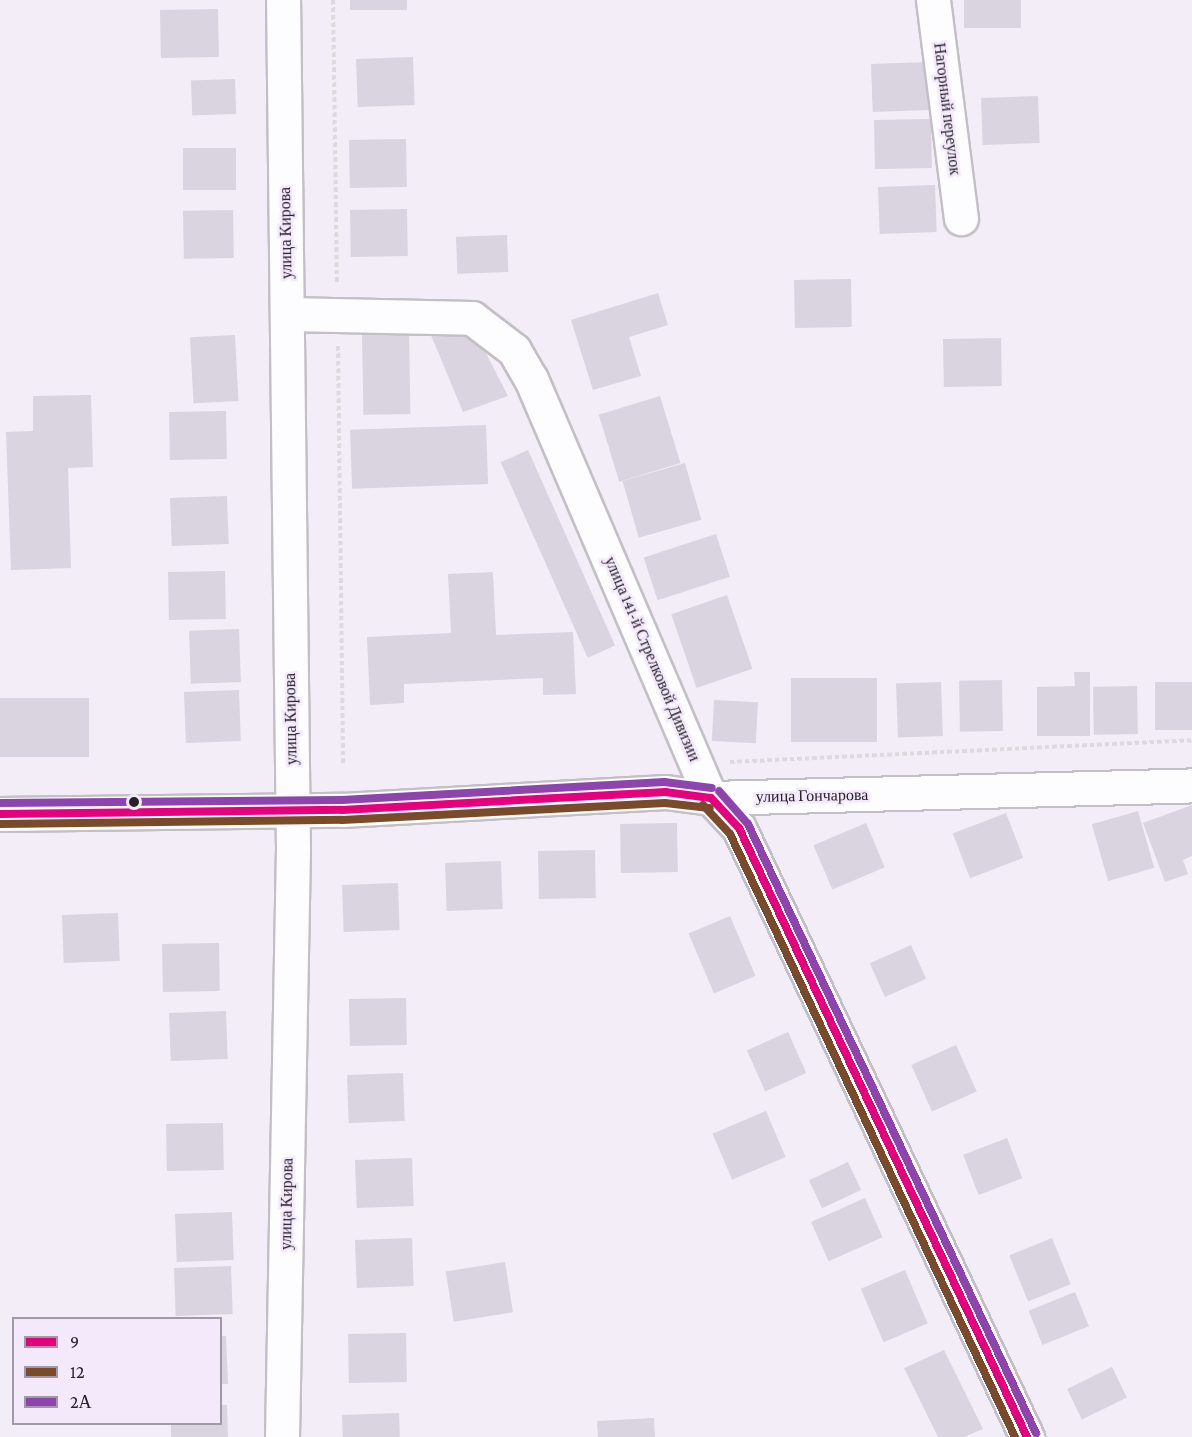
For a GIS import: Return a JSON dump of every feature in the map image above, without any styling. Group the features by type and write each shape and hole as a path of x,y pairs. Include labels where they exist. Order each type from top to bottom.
{"street":[{"name":"улица Кирова","path":"282,1437 292,812 283,0"},
{"name":"Нагорный переулок","path":"933,0 960,218"},
{"name":"улица 141-й Стрелковой Дивизии","path":"287,314 338,312 472,318 514,350 531,379 711,798 739,828 1027,1437"},
{"name":"улица Гончарова","path":"0,814 292,812 665,792 711,798 1192,785"}],"path":[{"path":"333,0 343,765"},
{"path":"726,762 1192,740"}],"building":[{"path":"350,0 407,0 407,10 350,10"},
{"path":"964,0 1021,0 1021,28 964,28"},
{"path":"218,9 219,57 161,58 160,10"},
{"path":"413,57 415,105 358,107 356,59"},
{"path":"927,62 929,110 873,112 871,64"},
{"path":"235,79 236,114 192,116 191,81"},
{"path":"1038,96 1040,143 983,145 981,98"},
{"path":"931,119 932,168 875,169 874,120"},
{"path":"406,139 407,187 350,188 349,140"},
{"path":"183,148 236,148 236,190 183,190"},
{"path":"935,185 937,232 880,234 878,187"},
{"path":"407,209 408,256 351,257 350,210"},
{"path":"233,210 234,258 184,259 183,211"},
{"path":"507,235 508,272 457,274 456,237"},
{"path":"851,279 852,327 795,328 794,280"},
{"path":"658,293 668,325 629,337 641,376 593,390 571,320"},
{"path":"472,326 508,396 463,412 428,328"},
{"path":"409,332 410,414 363,415 362,333"},
{"path":"235,335 238,401 194,403 190,337"},
{"path":"1001,338 1002,386 944,387 943,339"},
{"path":"91,395 93,467 68,468 71,568 11,570 6,432 33,431 33,396"},
{"path":"660,396 680,463 619,482 599,415"},
{"path":"226,411 227,459 170,460 169,412"},
{"path":"486,425 488,484 352,489 350,430"},
{"path":"528,450 615,645 588,658 501,462"},
{"path":"685,463 701,520 639,538 623,481"},
{"path":"227,496 229,544 172,546 170,498"},
{"path":"716,534 730,577 658,600 644,557"},
{"path":"225,571 226,619 169,620 168,572"},
{"path":"493,572 496,635 573,632 576,694 543,695 543,678 404,684 404,703 370,705 367,637 451,633 448,574"},
{"path":"727,595 752,669 697,688 671,614"},
{"path":"239,629 241,682 191,684 189,631"},
{"path":"1074,672 1090,672 1090,736 1037,736 1037,687 1075,686"},
{"path":"791,678 877,678 877,742 791,742"},
{"path":"1002,680 1003,731 960,732 959,681"},
{"path":"941,682 943,736 898,738 896,684"},
{"path":"1155,682 1192,682 1192,730 1155,730"},
{"path":"1137,686 1138,734 1094,735 1093,687"},
{"path":"239,690 241,741 186,743 184,692"},
{"path":"0,698 89,698 89,757 0,757"},
{"path":"714,700 758,702 756,743 712,741"},
{"path":"1192,805 1192,856 1183,860 1188,874 1165,882 1143,823"},
{"path":"1138,811 1154,868 1108,881 1092,824"},
{"path":"1006,813 1023,858 970,878 953,833"},
{"path":"677,823 678,872 621,873 620,824"},
{"path":"866,823 885,867 832,889 814,845"},
{"path":"595,850 596,898 539,899 538,851"},
{"path":"501,861 503,909 447,911 445,863"},
{"path":"398,883 400,930 344,932 342,885"},
{"path":"118,913 120,961 64,963 62,915"},
{"path":"730,916 755,976 714,993 689,934"},
{"path":"219,943 220,991 163,992 162,944"},
{"path":"911,945 926,979 885,997 870,963"},
{"path":"406,998 407,1045 350,1046 349,999"},
{"path":"226,1011 228,1059 171,1061 169,1013"},
{"path":"788,1032 806,1073 765,1091 747,1050"},
{"path":"956,1045 977,1092 932,1112 911,1065"},
{"path":"403,1073 405,1121 349,1123 347,1075"},
{"path":"766,1111 786,1157 732,1180 713,1134"},
{"path":"223,1123 224,1170 167,1171 166,1124"},
{"path":"1007,1138 1022,1178 979,1195 963,1155"},
{"path":"412,1158 414,1206 357,1208 355,1160"},
{"path":"848,1162 861,1190 822,1208 809,1180"},
{"path":"865,1198 882,1237 829,1261 811,1222"},
{"path":"232,1212 234,1260 177,1262 175,1214"},
{"path":"412,1238 414,1286 357,1288 355,1240"},
{"path":"1052,1238 1071,1284 1028,1302 1009,1255"},
{"path":"505,1262 513,1312 454,1322 446,1271"},
{"path":"231,1266 233,1314 176,1316 174,1268"},
{"path":"905,1270 928,1323 883,1342 861,1289"},
{"path":"1075,1292 1089,1326 1043,1345 1029,1311"},
{"path":"406,1333 407,1382 349,1383 348,1334"},
{"path":"222,1336 226,1336 228,1384 222,1384"},
{"path":"944,1350 983,1429 964,1437 938,1437 904,1368"},
{"path":"1112,1367 1127,1398 1082,1419 1067,1389"},
{"path":"222,1405 227,1405 228,1437 171,1437 171,1425 222,1425"},
{"path":"399,1413 400,1437 343,1437 342,1415"},
{"path":"654,1418 655,1437 598,1437 597,1421"}],"transit line":[{"name":"2А","path":"0,803 342,800 664,782 712,788"},
{"name":"2А","path":"719,791 748,824 1036,1433"},
{"name":"9","path":"0,814 342,810 665,792 711,798"},
{"name":"9","path":"711,798 739,828 1027,1437"},
{"name":"12","path":"0,824 342,820 665,803 710,808"},
{"name":"12","path":"703,805 730,834 1015,1437"}]}
